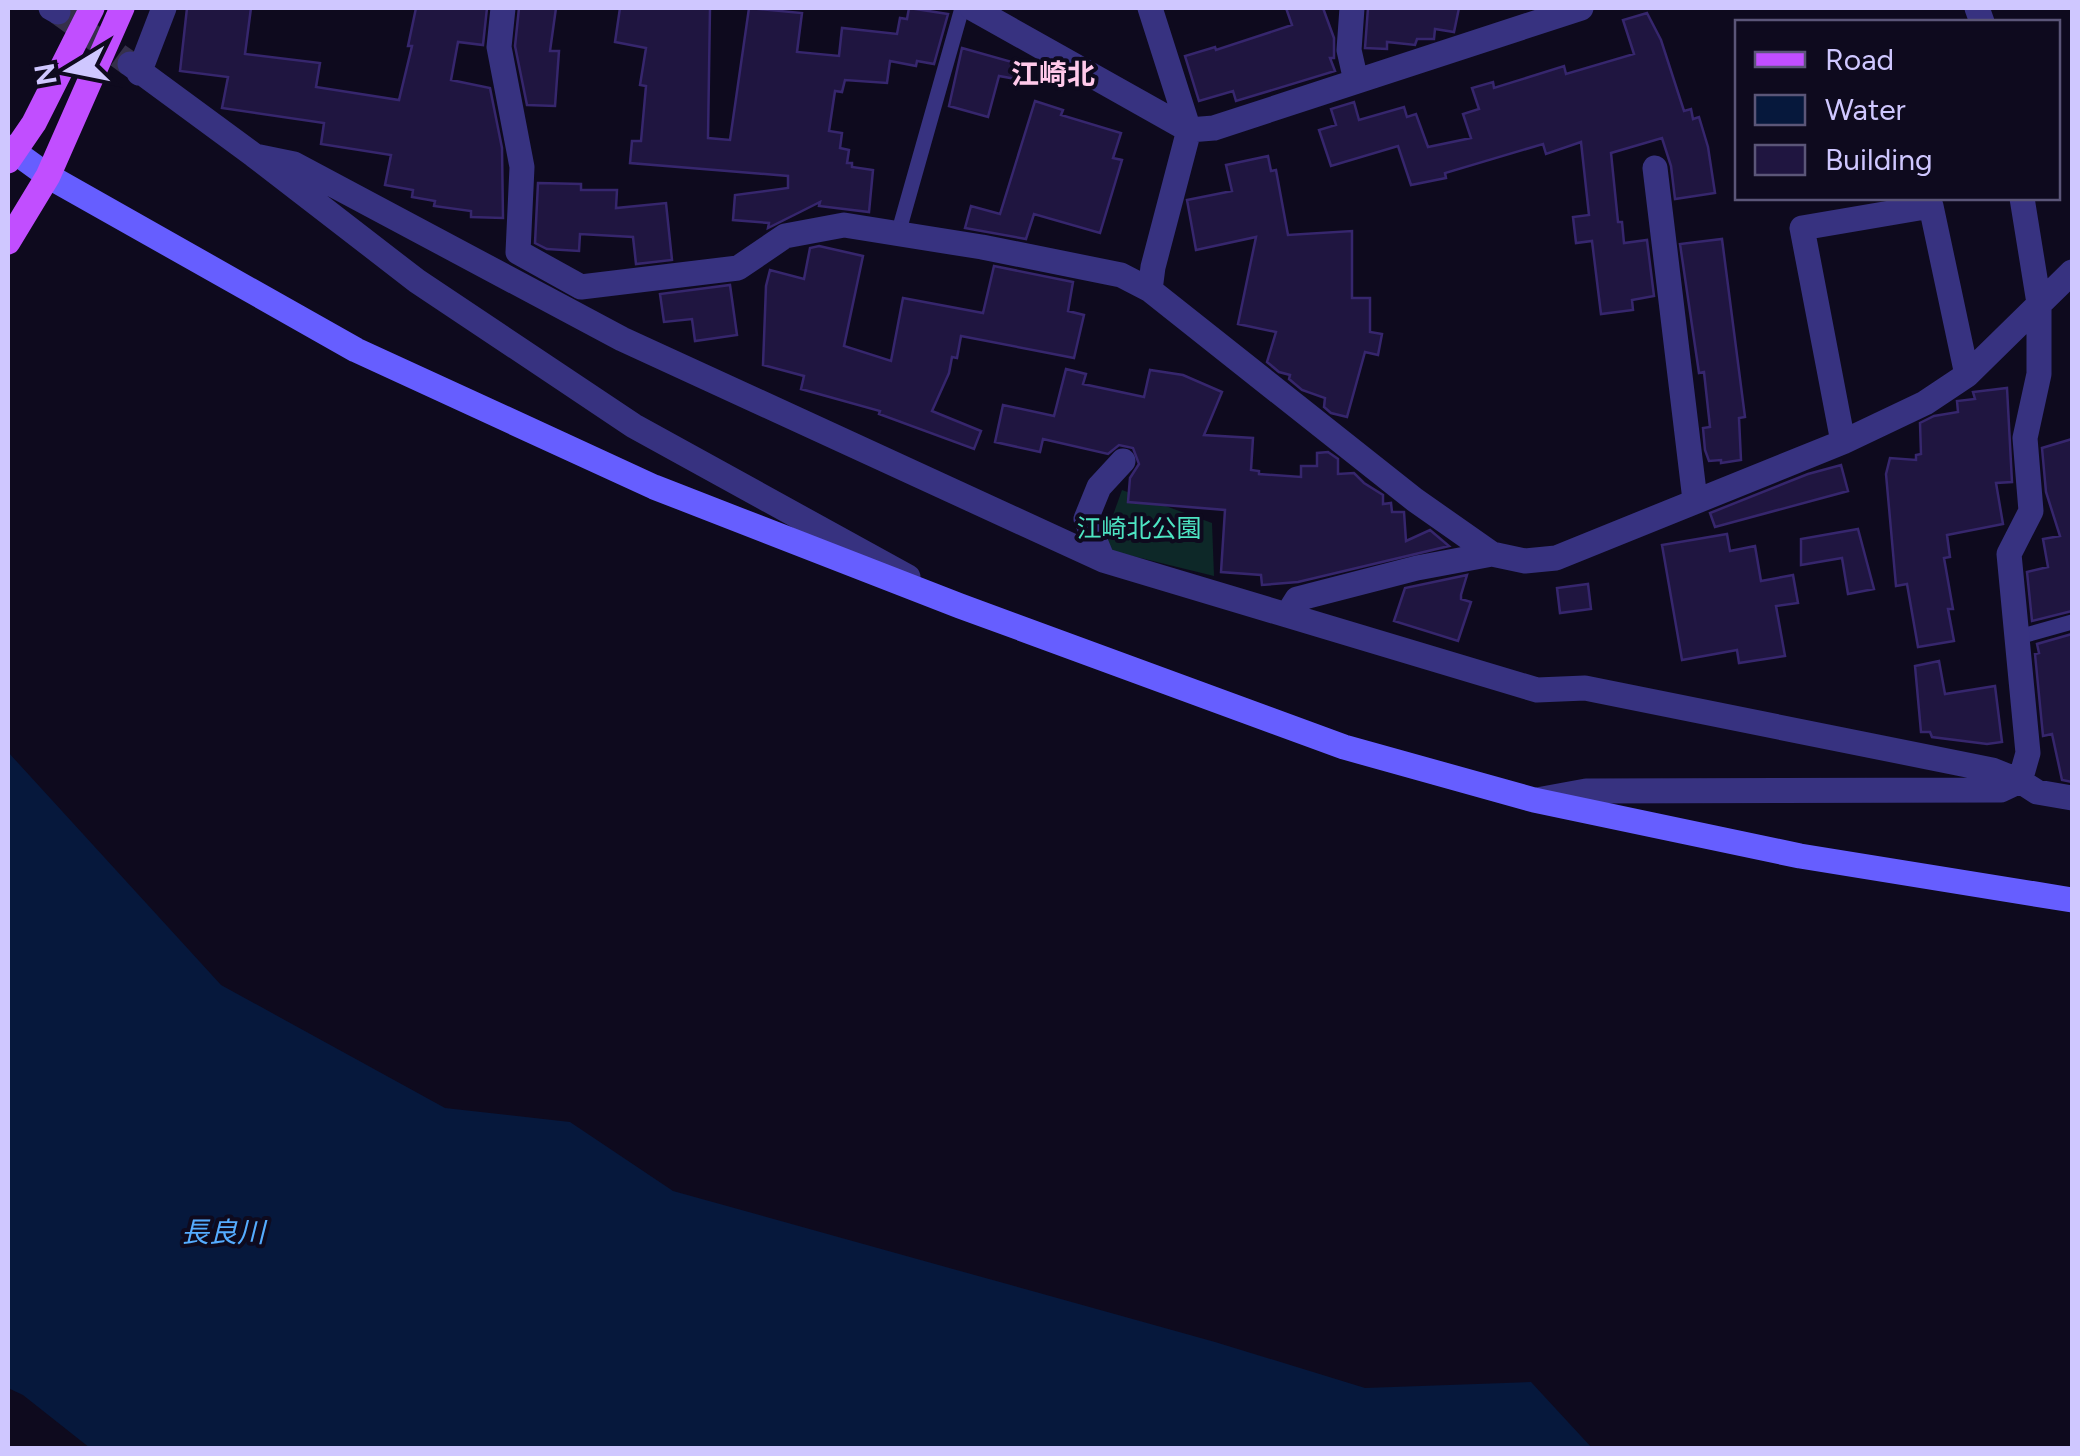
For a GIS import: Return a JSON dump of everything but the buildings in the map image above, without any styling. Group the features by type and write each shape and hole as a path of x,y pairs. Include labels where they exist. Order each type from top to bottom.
{"main road":[{"path":"10,153 34,123 92,8"},
{"path":"8,242 48,176 122,8"}],"street":[{"path":"164,8 134,68 417,281 634,426 960,606"},
{"path":"503,8 499,47 522,167 518,252 581,287 738,268 785,236 844,224 1121,276 1150,290 1416,500 1492,554"},
{"path":"972,8 1189,130 1214,128 1581,8"},
{"path":"1150,8 1189,130 1150,290"},
{"path":"1352,8 1349,50 1356,81"},
{"path":"10,153 373,358 654,487 960,606 1344,747 1534,800 1800,856 2072,900"},
{"path":"255,156 294,164 622,339 1103,560 1537,690 1585,688 1992,770 2020,780 2037,792 2072,798"},
{"path":"1655,168 1695,500"},
{"path":"1534,800 1586,791 2001,790 2020,780 2028,753 2009,554 2032,510 2025,438 2040,374 2039,303 2022,200"},
{"path":"1843,442 1802,228 1932,206 1967,375"},
{"path":"1287,615 1297,599 1416,568 1492,554 1524,561 1556,558 1843,442 1925,403 1967,375 2072,272"},
{"path":"1103,560 1086,519 1099,487 1123,461"}],"lane":[{"path":"898,234 962,8"},
{"path":"2016,638 2072,622"}],"green space":[{"name":"江崎北公園","path":"1122,490 1212,523 1214,576 1108,550 1107,532"}],"water":[{"name":"長良川","path":"8,752 221,985 445,1108 570,1122 673,1191 1215,1342 1365,1388 1531,1382 1592,1448 90,1448 23,1395 8,1388"}],"tunnel":[{"path":"58,12 130,64"}],"district":[{"name":"江崎北","path":"1053,74"}]}
